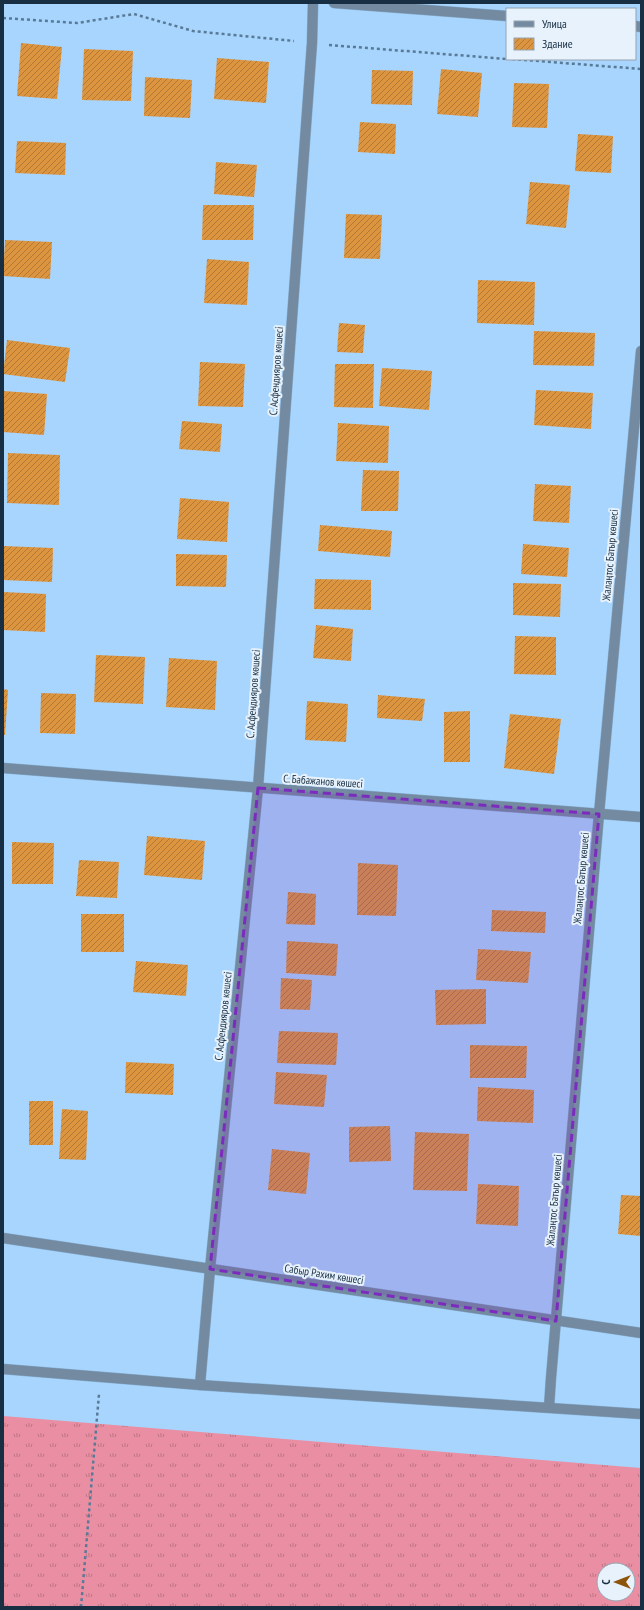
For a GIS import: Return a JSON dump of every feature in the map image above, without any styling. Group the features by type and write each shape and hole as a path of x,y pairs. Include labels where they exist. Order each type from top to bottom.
{"street":[{"name":"С. Асфендияров көшесі","path":"200,1385 210,1269 258,788 312,43 313,3"},
{"path":"334,3 506,16"},
{"name":"Жалаңтос Батыр көшесі","path":"549,1407 599,814 641,351"},
{"name":"С. Бабажанов көшесі","path":"3,768 641,817"},
{"name":"Сабыр Рахим көшесі","path":"3,1238 641,1333"},
{"path":"3,1369 200,1385 641,1414"}],"path":[{"path":"3,18 77,23 134,14 193,32 506,59"},
{"path":"525,60 641,69"},
{"path":"81,1607 100,1377"}],"highlighted area":[{"path":"258,788 599,814 556,1321 210,1269"}],"green space":[{"path":"3,1416 641,1468 641,1607 3,1607"}],"building":[{"path":"21,43 62,47 57,99 17,96"},
{"path":"84,49 133,51 131,101 82,100"},
{"path":"217,58 269,62 266,103 214,99"},
{"path":"441,69 482,73 478,117 437,114"},
{"path":"372,70 413,71 412,105 371,104"},
{"path":"145,77 192,80 190,118 144,116"},
{"path":"514,83 549,84 547,128 512,127"},
{"path":"360,122 396,124 395,154 358,152"},
{"path":"578,134 613,136 611,173 575,171"},
{"path":"17,141 66,143 65,175 15,173"},
{"path":"216,162 257,165 254,197 214,194"},
{"path":"530,182 570,185 566,228 526,224"},
{"path":"203,205 254,205 253,240 202,240"},
{"path":"346,214 382,215 380,259 344,258"},
{"path":"5,240 52,242 50,279 3,276"},
{"path":"207,259 249,262 247,305 204,303"},
{"path":"478,280 535,282 534,325 477,323"},
{"path":"339,323 365,325 363,353 337,352"},
{"path":"534,331 595,333 594,366 533,365"},
{"path":"7,340 70,348 65,382 3,374"},
{"path":"200,362 245,364 243,407 198,406"},
{"path":"335,364 374,364 373,408 334,407"},
{"path":"382,368 432,371 429,410 379,406"},
{"path":"536,390 593,393 591,429 534,425"},
{"path":"3,391 47,394 44,435 3,432"},
{"path":"182,421 222,424 220,452 179,449"},
{"path":"338,423 389,426 388,463 336,461"},
{"path":"8,453 60,455 59,505 7,503"},
{"path":"363,470 399,471 398,511 361,511"},
{"path":"535,484 571,486 569,523 533,521"},
{"path":"180,498 229,502 227,542 177,539"},
{"path":"320,525 392,531 390,557 318,551"},
{"path":"523,544 569,548 567,577 521,574"},
{"path":"3,546 53,548 52,582 3,580"},
{"path":"176,554 227,555 226,587 176,586"},
{"path":"315,579 371,580 371,610 314,609"},
{"path":"513,583 561,584 560,617 513,615"},
{"path":"3,592 46,594 45,632 3,630"},
{"path":"316,625 353,629 351,661 313,658"},
{"path":"515,636 556,637 556,675 514,674"},
{"path":"96,655 145,657 143,704 94,702"},
{"path":"169,658 217,661 215,710 166,707"},
{"path":"3,689 8,690 5,735 3,735"},
{"path":"41,693 76,694 75,734 40,733"},
{"path":"378,695 425,699 422,721 377,718"},
{"path":"307,701 348,704 346,742 305,740"},
{"path":"470,711 470,762 444,762 444,712"},
{"path":"510,714 561,719 554,774 504,768"},
{"path":"147,836 205,841 202,880 144,875"},
{"path":"12,842 54,843 53,884 12,884"},
{"path":"79,860 119,862 117,898 76,896"},
{"path":"358,863 398,865 396,916 357,915"},
{"path":"288,892 316,894 315,925 286,924"},
{"path":"492,910 546,912 545,933 491,931"},
{"path":"81,914 124,914 124,952 81,952"},
{"path":"287,941 338,944 336,976 286,973"},
{"path":"478,949 531,952 528,983 476,980"},
{"path":"136,961 188,965 186,996 133,992"},
{"path":"281,978 312,980 310,1010 280,1009"},
{"path":"486,989 486,1024 436,1025 435,990"},
{"path":"279,1031 338,1033 336,1065 277,1063"},
{"path":"470,1045 527,1046 526,1078 470,1078"},
{"path":"126,1062 174,1064 173,1095 125,1093"},
{"path":"276,1072 327,1075 324,1107 274,1104"},
{"path":"478,1087 534,1090 533,1123 477,1121"},
{"path":"29,1101 53,1101 53,1145 29,1145"},
{"path":"62,1109 88,1111 86,1160 59,1159"},
{"path":"390,1126 391,1161 349,1162 349,1127"},
{"path":"415,1132 469,1134 467,1191 413,1190"},
{"path":"272,1149 310,1153 306,1194 268,1190"},
{"path":"478,1184 519,1186 518,1226 476,1224"},
{"path":"621,1195 641,1196 641,1236 618,1234"}]}
